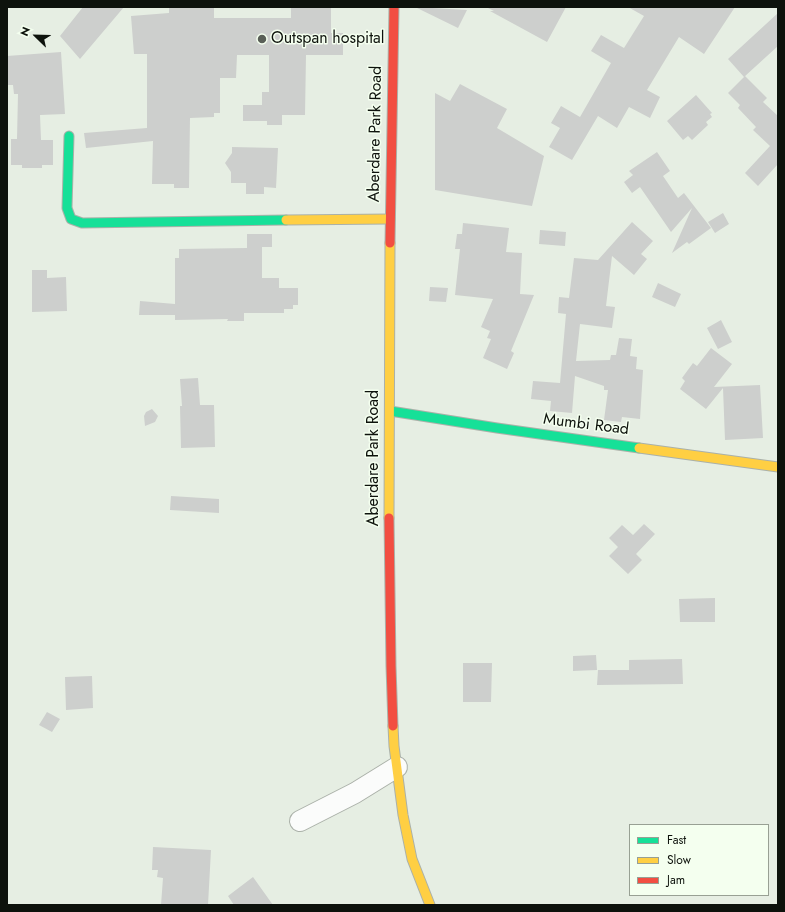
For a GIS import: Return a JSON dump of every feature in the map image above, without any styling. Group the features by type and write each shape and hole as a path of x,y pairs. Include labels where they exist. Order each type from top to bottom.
{"street":[{"name":"Aberdare Park Road","path":"394,7 390,219 390,411 388,522 394,746 403,815 412,859 430,905"},
{"path":"69,136 67,208 71,219 82,223 390,219"},
{"name":"Mumbi Road","path":"390,411 497,428 778,467"},
{"path":"300,821 355,793 397,768"}],"building":[{"path":"83,7 124,7 80,59 60,36"},
{"path":"169,7 214,7 214,18 291,18 291,7 331,7 331,33 343,33 343,55 306,55 305,115 282,115 282,125 267,125 267,121 243,121 243,105 262,105 262,92 269,92 269,55 237,55 236,78 220,78 220,113 214,113 214,117 190,118 189,188 174,188 174,184 152,184 153,141 86,148 84,133 147,128 147,54 134,54 131,16 169,13"},
{"path":"415,7 467,10 458,28"},
{"path":"486,7 566,7 547,42 490,11 494,11"},
{"path":"628,7 735,7 704,54 679,37 647,90 660,97 650,118 629,107 617,128 598,116 572,160 549,147 560,128 551,123 561,106 580,117 611,63 591,51 601,35 624,48 644,16"},
{"path":"778,13 778,46 744,77 728,59"},
{"path":"61,52 65,114 40,115 41,140 53,140 53,165 42,165 42,168 22,168 22,165 11,165 11,139 17,139 18,94 14,94 13,85 7,85 7,56"},
{"path":"745,76 767,98 763,102 778,116 778,164 758,186 745,173 770,146 753,130 756,127 738,108 740,105 728,93"},
{"path":"460,84 507,109 497,128 544,156 532,206 435,190 435,93 450,101"},
{"path":"696,95 712,113 710,114 712,117 706,122 708,125 692,140 688,136 683,140 667,121"},
{"path":"232,147 278,148 276,188 264,187 264,194 246,194 246,183 231,183 231,172 225,163 232,153"},
{"path":"657,152 670,171 663,176 678,198 684,193 711,228 689,244 687,242 672,253 692,208 671,232 640,187 632,193 624,182 633,175 629,171"},
{"path":"723,213 729,224 715,233 708,222"},
{"path":"632,222 653,241 641,254 647,259 634,275 612,256 606,306 615,307 612,328 580,324 576,361 610,360 611,355 616,355 619,338 632,339 630,356 637,357 636,369 643,370 640,419 622,417 621,422 604,420 608,390 604,390 604,386 575,376 572,413 550,411 551,401 531,399 533,381 560,383 566,314 558,313 559,297 569,298 574,258 598,260"},
{"path":"463,223 509,228 506,252 522,253 520,294 534,295 511,351 514,353 507,369 483,358 491,339 487,338 490,331 481,327 493,299 455,295 460,249 455,249 457,234 462,234"},
{"path":"540,230 566,232 565,246 539,244"},
{"path":"247,234 272,234 272,247 262,247 262,278 279,278 279,288 298,288 298,305 293,305 293,309 284,309 284,313 244,313 244,321 227,321 228,319 175,320 175,315 139,315 140,301 175,304 175,258 179,258 179,249 247,248"},
{"path":"32,270 47,270 47,278 66,277 67,311 32,312"},
{"path":"658,283 681,294 675,307 652,297"},
{"path":"430,287 448,288 446,302 429,301"},
{"path":"721,320 732,342 718,349 707,328"},
{"path":"711,348 732,364 714,387 760,385 763,438 725,440 723,388 706,409 680,389 685,381 682,378 693,363 697,366"},
{"path":"198,378 200,405 214,405 215,447 181,448 180,406 182,406 180,379"},
{"path":"152,409 158,416 155,422 145,426 144,416 146,412"},
{"path":"171,496 219,499 219,513 170,510"},
{"path":"644,524 655,534 636,554 642,560 628,574 609,556 618,547 609,538 622,525 633,535"},
{"path":"715,598 715,622 680,622 679,599"},
{"path":"596,655 597,670 573,671 573,656"},
{"path":"682,659 683,684 597,685 598,670 629,670 629,660"},
{"path":"463,663 492,663 491,702 463,702"},
{"path":"92,676 93,708 66,710 65,677"},
{"path":"47,712 60,719 52,732 39,725"},
{"path":"153,847 211,850 208,905 161,905 163,878 157,877 158,870 152,870"},
{"path":"253,877 273,905 234,905 228,896"}],"traffic: fast":[{"path":"69,136 67,208 71,219 82,223 286,220"},
{"path":"390,411 639,448"}],"traffic: slow":[{"path":"286,220 390,219"},
{"path":"389,518 390,243"},
{"path":"639,448 778,467"},
{"path":"393,726 394,746 403,815 412,859 430,905"}],"traffic: jam":[{"path":"390,243 394,7"},
{"path":"389,518 393,726"}],"place":[{"name":"Outspan hospital","path":"262,39"}]}
